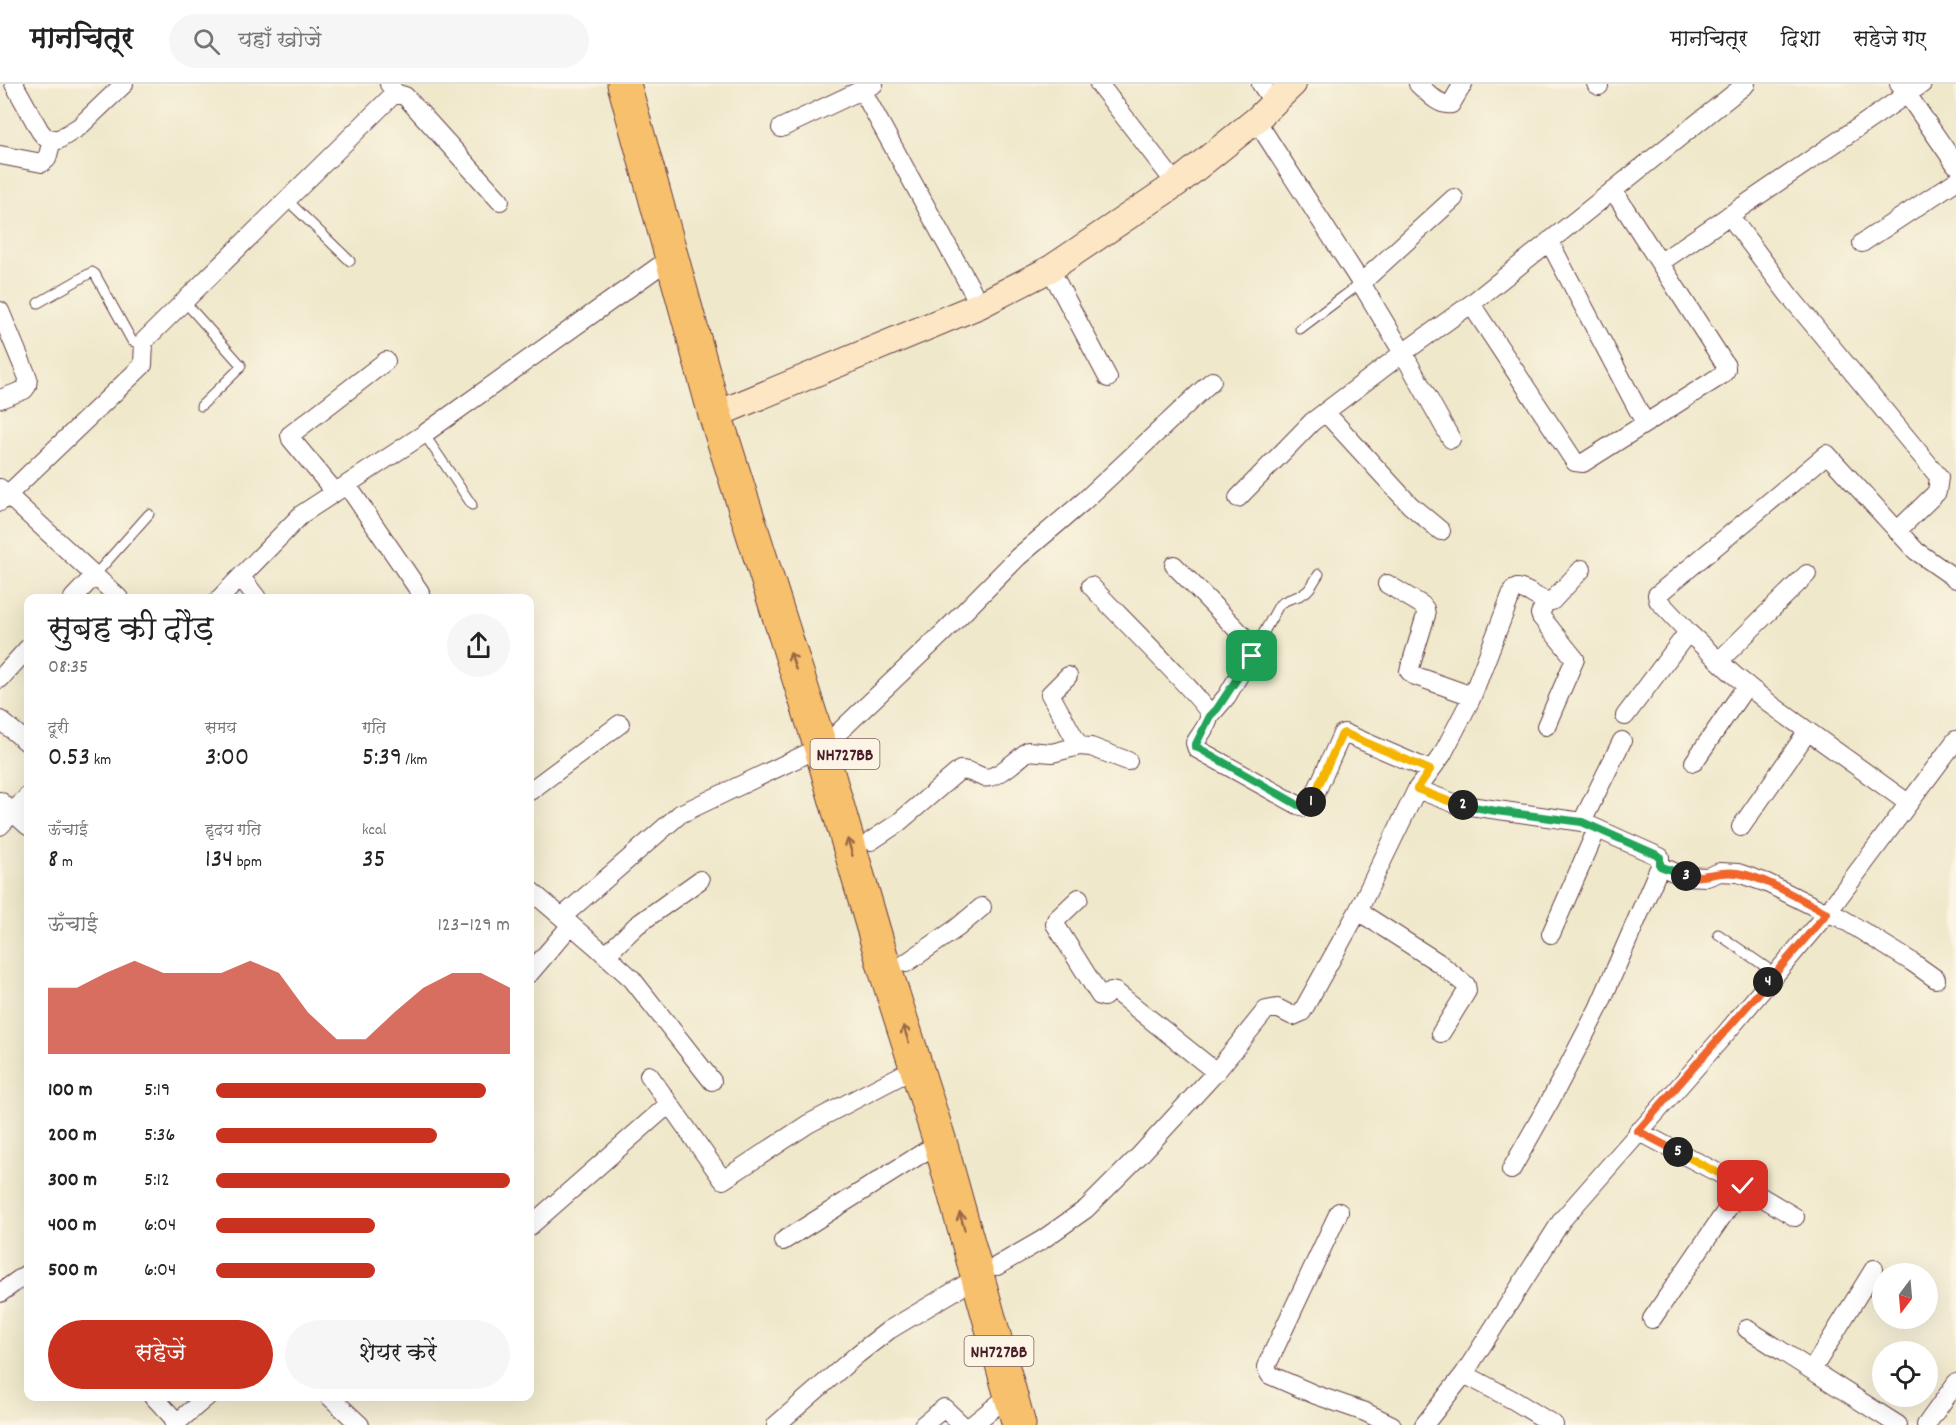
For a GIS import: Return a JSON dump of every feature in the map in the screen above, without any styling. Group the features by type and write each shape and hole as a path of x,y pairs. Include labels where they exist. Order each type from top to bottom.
{"highway":[{"name":"NH727BB","path":"624,84 672,257 725,410 830,740 885,969 940,1142 1042,1425"},
{"name":"NH727BB","path":"647,84 725,410"},
{"name":"NH727BB","path":"830,740 871,841 960,1136 1019,1425"}],"street":[{"path":"14,84 40,131 52,140 58,140 79,127 124,84"},
{"path":"1099,84 1176,184"},
{"path":"725,410 980,305 1050,269 1176,184 1263,102 1293,84"},
{"path":"1418,84 1441,104 1447,105 1451,104 1463,84"},
{"path":"1238,498 1312,422 1471,304 1746,84"},
{"path":"781,128 868,87 980,305"},
{"path":"1661,262 1909,87 1956,165"},
{"path":"114,594 2,495 143,366 144,341 287,200 392,89 405,96 500,201"},
{"path":"1263,102 1361,283 1451,439"},
{"path":"0,155 42,163 47,159 52,140"},
{"path":"1862,243 1956,181"},
{"path":"1471,304 1575,462 1583,463 1722,375 1726,366 1613,190"},
{"path":"1361,283 1454,198"},
{"path":"1729,215 1788,294 1939,477 1937,492 1897,531"},
{"path":"1549,241 1645,423"},
{"path":"224,594 302,514 424,434 672,257"},
{"path":"1050,269 1108,378"},
{"path":"0,311 28,378 24,390 0,399"},
{"path":"386,361 290,435 291,439 341,489 420,592"},
{"path":"534,967 566,921 680,814 830,740 943,633 1018,556 1084,501 1212,381"},
{"path":"1325,412 1410,506 1440,531"},
{"path":"1908,803 1747,685 1688,632 1658,600 1657,595 1825,454 1916,551 1956,579"},
{"path":"1174,565 1253,646 1254,650 1227,696 1210,716 1195,743 1197,748 1305,807 1311,803 1344,733 1430,770"},
{"path":"776,1425 889,1330 1042,1240 1086,1209 1140,1155 1216,1072 1266,1010 1277,1008 1293,1016 1302,1012 1358,911 1417,789 1448,745 1472,696 1513,590 1526,589 1546,601 1552,601 1582,569"},
{"path":"1719,661 1807,574"},
{"path":"77,594 94,576"},
{"path":"241,577 254,594"},
{"path":"1387,584 1425,609 1426,615 1409,670 1413,675 1472,696"},
{"path":"1090,586 1192,691 1209,711 1210,716"},
{"path":"1546,601 1540,614 1541,617 1575,659 1546,726"},
{"path":"1625,716 1688,632"},
{"path":"0,679 24,652"},
{"path":"1068,676 1050,694 1079,746"},
{"path":"1694,762 1747,685"},
{"path":"0,720 24,740"},
{"path":"534,788 620,724"},
{"path":"1741,827 1809,731"},
{"path":"1424,1425 1464,1374 1562,1220 1827,913 1956,740"},
{"path":"1551,934 1622,741"},
{"path":"871,841 898,823 960,770 967,770 983,777 994,777 1028,751 1052,753 1079,746 1091,747 1128,761"},
{"path":"1417,789 1456,804 1590,826 1660,857 1660,866 1593,1017 1511,1170"},
{"path":"0,826 7,806 24,798"},
{"path":"7,806 24,822"},
{"path":"1660,866 1683,876 1696,878 1720,872 1738,873 1767,883 1840,918 1936,979"},
{"path":"606,955 637,925 700,880"},
{"path":"534,893 632,980 712,1081"},
{"path":"1079,898 1056,920 1055,924 1100,996 1104,997 1111,991 1116,992 1216,1072"},
{"path":"906,963 957,928 982,907"},
{"path":"1358,911 1439,963 1466,985 1467,991 1441,1033"},
{"path":"649,1075 723,1180 808,1124 917,1066"},
{"path":"534,1222 669,1104"},
{"path":"1638,1131 1743,1186 1795,1217"},
{"path":"783,1242 940,1142"},
{"path":"1652,1319 1743,1186"},
{"path":"1339,1212 1266,1367 1270,1375 1392,1425"},
{"path":"1812,1370 1872,1272"},
{"path":"0,1293 24,1276"},
{"path":"1748,1329 1898,1425"},
{"path":"1464,1374 1554,1425"},
{"path":"1926,1425 1956,1383"},
{"path":"972,1425 1011,1394"},
{"path":"157,1401 176,1424 202,1401"},
{"path":"334,1401 360,1425"},
{"path":"924,1425 944,1408 962,1425"}],"lane":[{"path":"287,200 350,261"},
{"path":"38,303 92,273 132,341 143,345"},
{"path":"1300,329 1361,283"},
{"path":"184,301 241,364 240,368 201,406"},
{"path":"424,434 472,505"},
{"path":"94,576 149,514"},
{"path":"1254,650 1279,605 1285,600 1308,591 1319,574"},
{"path":"1718,934 1776,974"}],"route":[{"path":"1252,656 1227,696 1210,716 1195,746 1298,805 1305,807 1311,803 1342,734 1347,733 1430,770 1417,789 1456,804 1582,822 1657,855 1660,857 1660,866 1683,876 1696,878 1720,872 1738,873 1767,883 1827,913 1726,1033 1638,1131 1743,1186"}]}
